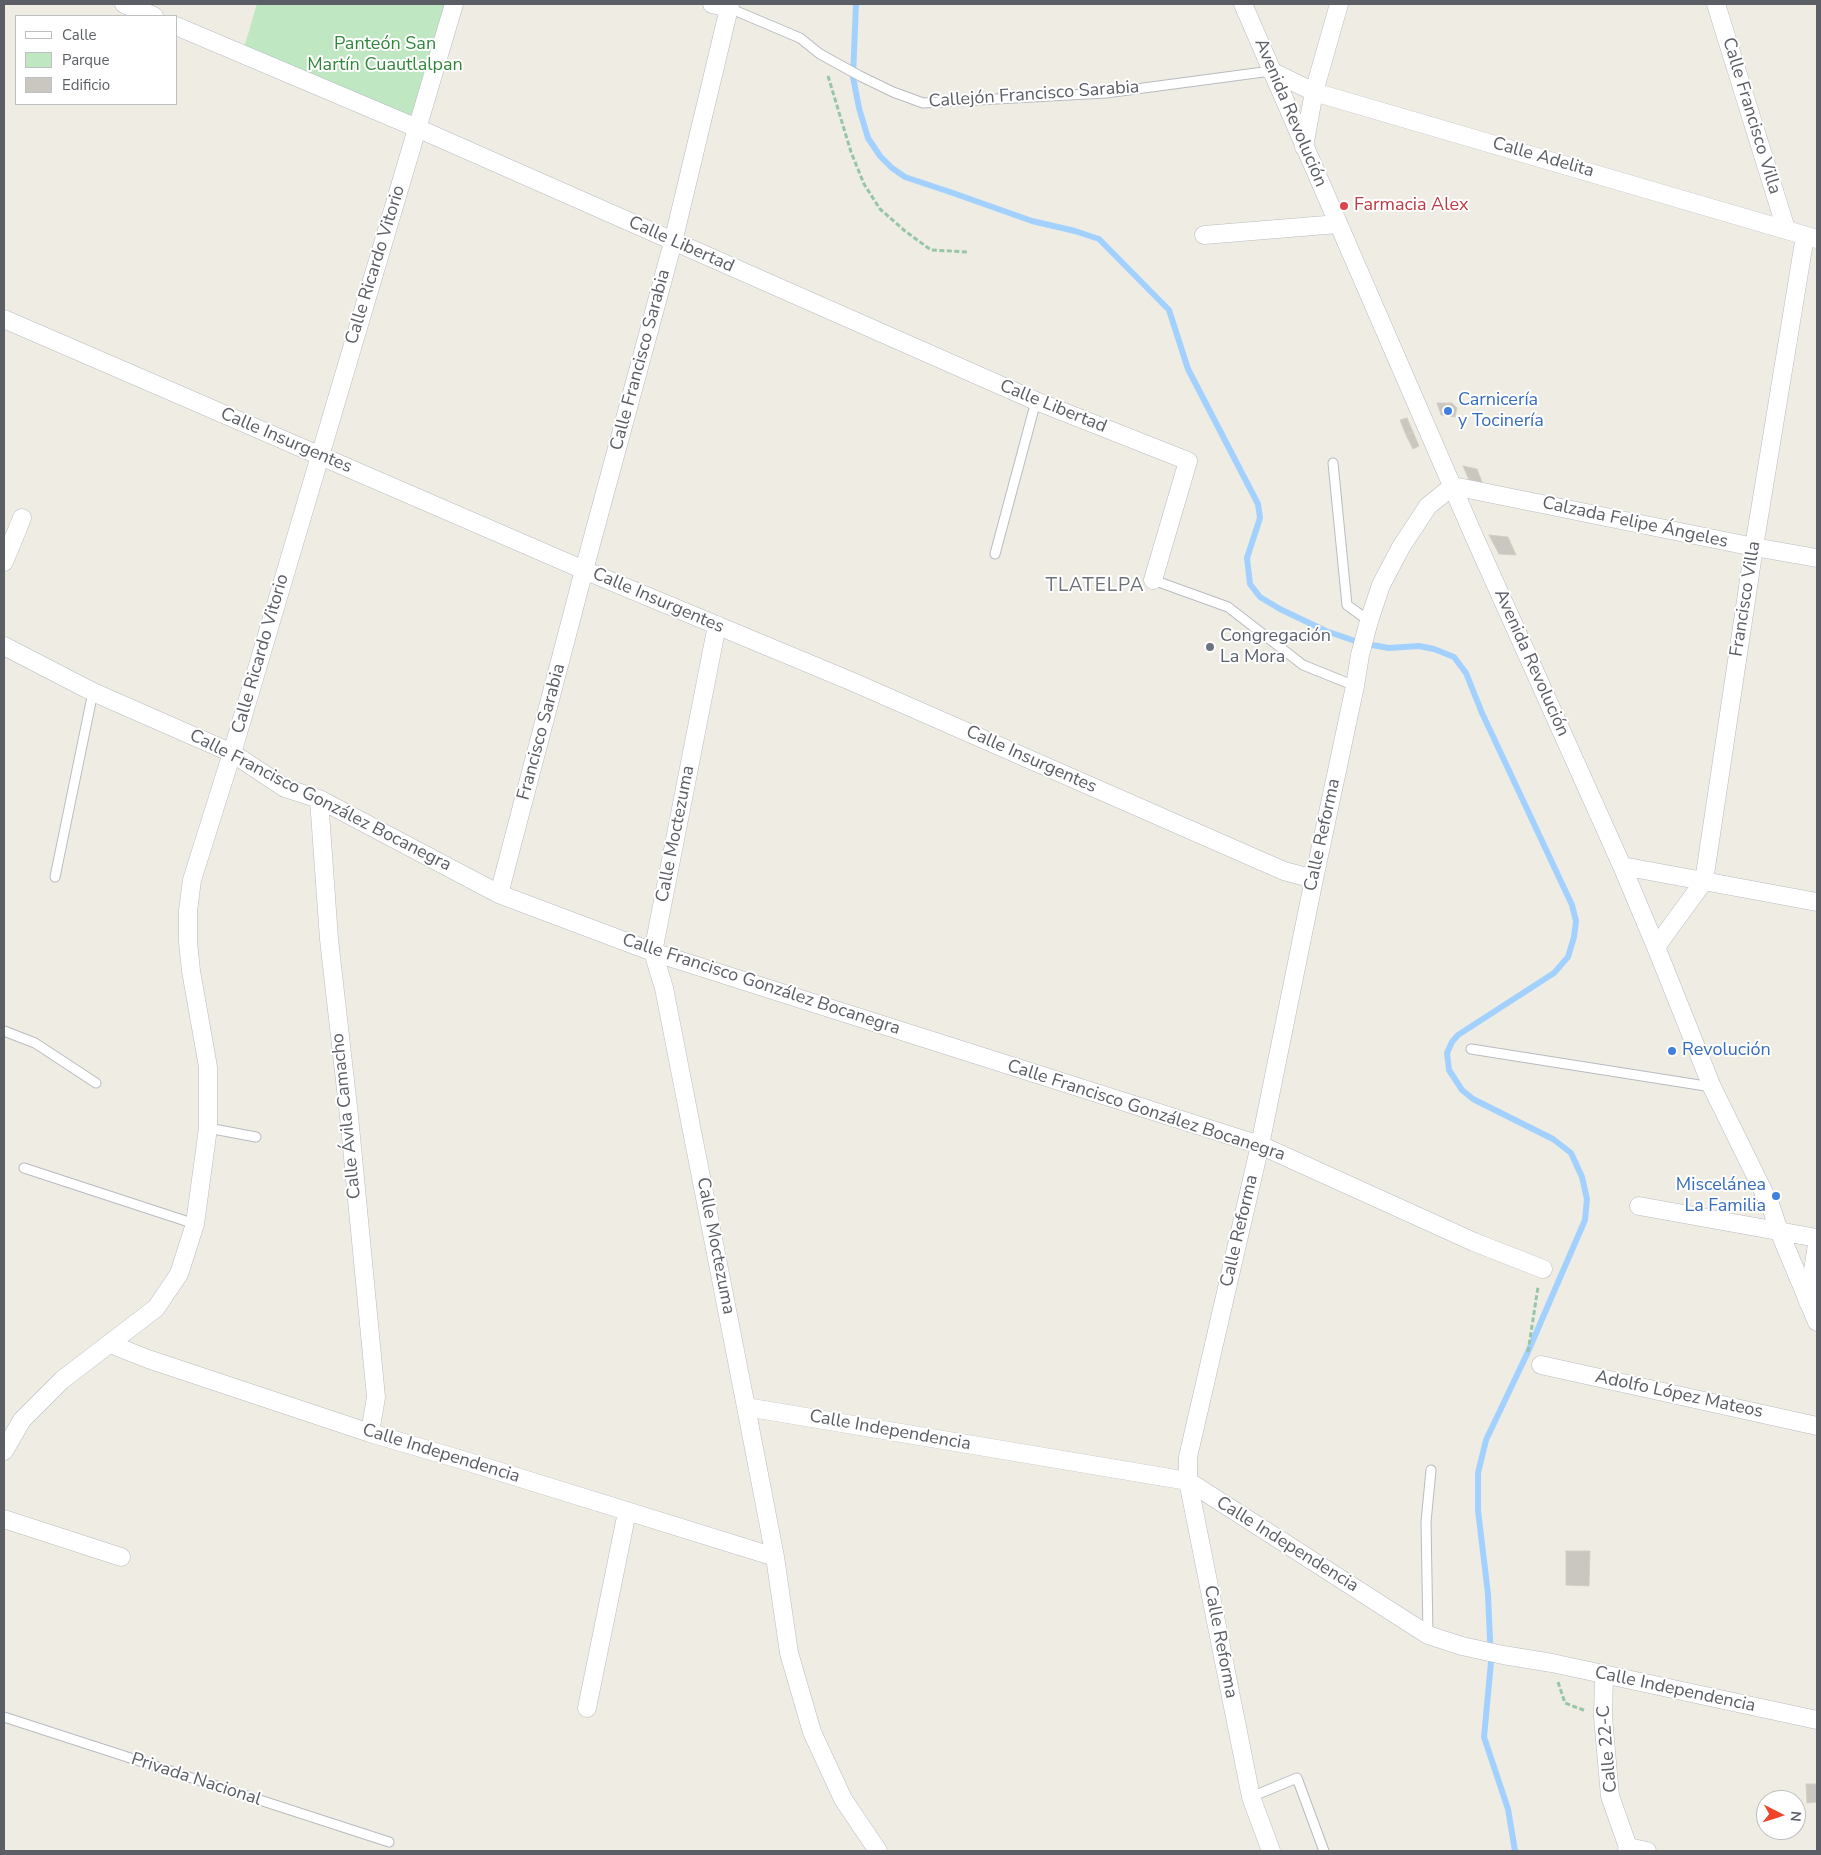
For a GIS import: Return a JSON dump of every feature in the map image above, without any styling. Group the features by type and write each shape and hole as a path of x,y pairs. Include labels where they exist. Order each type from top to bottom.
{"street":[{"path":"124,4 152,15"},
{"name":"Calle Ricardo Vitorio","path":"4,1451 22,1420 62,1380 156,1308 179,1274 195,1224 208,1128 208,1067 191,971 188,942 188,911 192,880 232,753 454,4"},
{"name":"Avenida Revolución","path":"1242,4 1622,866 1712,1087 1771,1207 1817,1322"},
{"path":"1304,147 1314,92 1339,4"},
{"name":"Calle Francisco Villa","path":"1716,4 1786,229"},
{"name":"Calle Francisco Sarabia","path":"584,570 673,242 724,5"},
{"name":"Calle Libertad","path":"178,27 416,128 1036,401 1188,461 1153,580"},
{"name":"Calle Adelita","path":"1271,72 1314,92 1786,229 1811,238"},
{"path":"1204,236 1338,224"},
{"name":"Francisco Villa","path":"1656,947 1704,881 1754,547 1811,238"},
{"name":"Calle Insurgentes","path":"4,319 319,456 357,470 584,570 862,686 1284,871 1314,879"},
{"name":"Calzada Felipe Ángeles","path":"1453,486 1817,558"},
{"name":"Calle Reforma","path":"1272,1851 1251,1797 1188,1481 1188,1457 1260,1145 1314,879 1356,686 1360,655 1369,621 1381,585 1401,547 1428,506 1453,486"},
{"path":"4,562 22,518"},
{"name":"Francisco Sarabia","path":"500,894 584,570"},
{"name":"Calle Moctezuma","path":"717,625 653,952 666,998 746,1407 775,1557 789,1653 812,1732 843,1799 878,1851"},
{"name":"Calle Francisco González Bocanegra","path":"4,646 93,692 232,753 286,788 319,799 500,894 653,952 1260,1145 1474,1242 1543,1269"},
{"name":"Calle Ávila Camacho","path":"319,799 329,939 350,1126 376,1397 370,1433"},
{"path":"1622,866 1817,902"},
{"path":"1639,1206 1817,1238"},
{"path":"1808,1302 1817,1245"},
{"name":"Calle Independencia","path":"110,1344 148,1359 370,1433 775,1557"},
{"name":"Adolfo López Mateos","path":"1541,1365 1817,1426"},
{"name":"Calle Independencia","path":"746,1407 1188,1481 1428,1634 1462,1646 1552,1663 1817,1720"},
{"path":"587,1708 627,1512"},
{"path":"4,1519 121,1557"},
{"name":"Calle 22-C","path":"1604,1675 1603,1717 1610,1796 1628,1849"},
{"path":"1628,1849 1647,1851"}],"lane":[{"name":"Callejón Francisco Sarabia","path":"724,5 800,38 820,54 860,76 893,92 923,103 1106,93 1271,72"},
{"path":"995,554 1036,401"},
{"path":"1333,463 1347,605 1369,621"},
{"path":"1153,580 1228,607 1303,665 1356,686"},
{"path":"55,876 93,692"},
{"path":"4,1031 35,1043 96,1083"},
{"path":"1471,1049 1564,1062 1712,1087"},
{"path":"208,1128 256,1137"},
{"path":"24,1168 195,1224"},
{"path":"1428,1634 1426,1522 1431,1470"},
{"name":"Privada Nacional","path":"4,1717 389,1842"},
{"path":"1251,1797 1297,1778 1324,1851"}],"path":[{"path":"820,54 860,176 880,210 931,250 968,252"},
{"path":"1541,1365 1527,1354 1535,1298 1543,1269"},
{"path":"1552,1663 1565,1703 1603,1717"}],"green space":[{"name":"Panteón San Martín Cuautlalpan","path":"257,4 455,4 420,127 243,51"}],"building":[{"name":"Carnicería y Tocinería","path":"1437,403 1452,403 1457,408 1455,417 1441,415"},
{"path":"1407,418 1413,432 1406,435 1400,420"},
{"path":"1413,432 1419,446 1413,449 1406,435"},
{"path":"1463,466 1477,469 1482,482 1469,480"},
{"path":"1489,535 1508,537 1516,555 1499,554"},
{"path":"1566,1551 1590,1551 1589,1586 1566,1585"},
{"path":"1806,1784 1817,1784 1817,1802 1807,1803"}],"waterway":[{"path":"856,4 853,77 859,108 868,138 880,156 905,177 1032,221 1099,239 1169,310 1188,369 1258,504 1260,518 1247,558 1250,584 1260,597 1280,609 1326,631 1361,643 1389,648 1419,646 1434,649 1454,657 1466,673 1482,713 1572,905 1576,921 1574,937 1568,957 1554,973 1458,1035 1447,1053 1449,1070 1462,1090 1473,1099 1553,1139 1571,1153 1582,1177 1587,1199 1585,1220 1527,1354 1486,1440 1478,1473 1478,1510 1488,1594 1491,1662 1484,1737 1508,1809 1515,1851"}],"place":[{"name":"Farmacia Alex","path":"1344,206"},
{"name":"Carnicería y Tocinería","path":"1448,411"},
{"name":"Congregación La Mora","path":"1210,647"},
{"name":"Revolución","path":"1672,1051"},
{"name":"Miscelánea La Familia","path":"1776,1196"}],"district":[{"name":"TLATELPA","path":"1095,586"}]}
